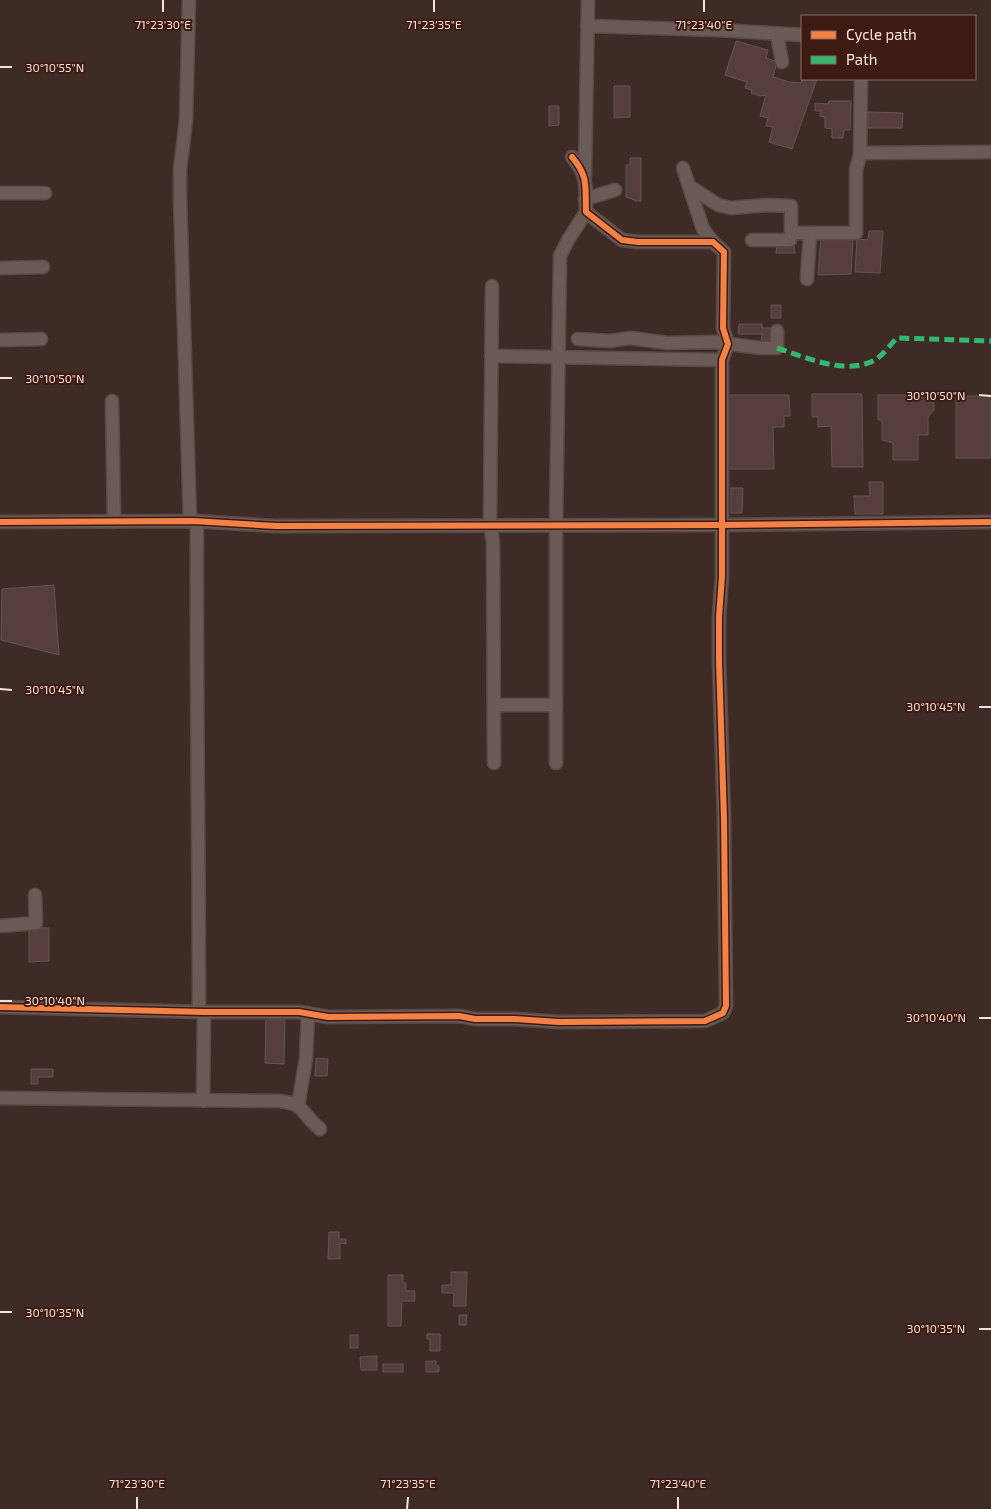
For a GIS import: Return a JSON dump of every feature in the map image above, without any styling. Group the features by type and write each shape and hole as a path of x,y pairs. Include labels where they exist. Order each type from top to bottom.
{"street":[{"path":"189,0 186,120 180,170 180,198 193,521 203,1101"},
{"path":"556,762 556,525 560,256 585,205 588,0"},
{"path":"587,26 801,35"},
{"path":"777,34 782,62"},
{"path":"791,233 856,234 856,170 860,153 861,80"},
{"path":"860,153 991,152"},
{"path":"572,157 582,168 585,177"},
{"path":"0,1007 201,1012 299,1012 328,1017 459,1016 475,1019 558,1022 705,1021 723,1013 726,1006 719,617 722,576 722,360 728,344 723,328 724,252 703,230 683,168"},
{"path":"689,186 718,205 731,208 768,205 791,206 790,240 752,240"},
{"path":"585,205 614,190"},
{"path":"0,193 45,193"},
{"path":"585,205 622,240 638,242 713,242"},
{"path":"807,279 810,233"},
{"path":"0,268 43,268"},
{"path":"492,286 490,525 493,541 494,762"},
{"path":"578,339 609,340 632,338 667,343 715,342 760,348 776,348 777,331"},
{"path":"0,340 42,339"},
{"path":"491,356 722,360"},
{"path":"112,401 114,522"},
{"path":"0,522 193,521 276,526 991,522"},
{"path":"494,705 556,705"},
{"path":"0,926 36,923 36,895"},
{"path":"298,1106 306,1058 308,1014"},
{"path":"0,1098 280,1102 293,1104 304,1110 320,1129"}],"building":[{"path":"736,41 768,50 766,58 777,62 773,77 789,82 801,83 802,80 817,80 792,149 769,142 773,127 766,126 768,118 760,116 766,95 760,96 751,93 752,90 745,88 747,82 725,75"},
{"path":"614,86 630,86 630,117 614,118"},
{"path":"829,101 851,101 850,130 844,130 843,138 832,138 832,129 825,128 825,117 820,116 821,111 815,111 815,103 828,104"},
{"path":"549,106 559,106 559,125 549,126"},
{"path":"868,112 903,113 902,128 868,128"},
{"path":"630,158 641,158 641,201 635,201 626,197 626,165 630,165"},
{"path":"869,231 883,231 880,273 855,272 857,239 868,240"},
{"path":"821,235 853,237 851,274 818,275"},
{"path":"777,245 794,245 795,253 776,253"},
{"path":"771,305 781,305 781,318 771,318"},
{"path":"739,324 762,324 762,328 773,328 773,342 761,342 762,334 738,334"},
{"path":"812,394 862,394 863,467 832,467 831,426 818,427 818,417 812,417"},
{"path":"727,395 789,395 790,416 784,416 784,427 773,427 774,469 728,469"},
{"path":"878,395 934,395 934,410 928,417 928,435 918,435 918,460 893,460 893,443 882,440 882,420 878,420"},
{"path":"956,396 991,396 991,458 956,458"},
{"path":"869,482 883,482 883,514 855,514 854,496 870,496"},
{"path":"731,488 743,488 742,513 731,513"},
{"path":"54,585 59,655 1,640 2,589"},
{"path":"29,928 49,928 49,961 29,962"},
{"path":"266,1013 285,1013 284,1064 265,1063"},
{"path":"316,1058 328,1059 327,1076 315,1076"},
{"path":"31,1069 53,1069 53,1077 38,1077 38,1084 31,1084"},
{"path":"329,1232 339,1232 339,1239 346,1239 346,1244 340,1243 340,1259 328,1259"},
{"path":"451,1272 467,1272 466,1306 453,1306 454,1293 442,1293 442,1285 451,1285"},
{"path":"388,1275 403,1275 406,1291 415,1291 415,1301 402,1301 401,1326 388,1326"},
{"path":"459,1315 467,1315 466,1325 459,1325"},
{"path":"427,1334 440,1334 440,1351 430,1351 430,1339 427,1339"},
{"path":"350,1335 358,1335 358,1348 350,1348"},
{"path":"377,1356 377,1370 361,1370 360,1357"},
{"path":"426,1361 436,1361 436,1365 439,1366 439,1372 426,1372"},
{"path":"383,1364 403,1364 403,1372 383,1372"}],"marked path":[{"path":"777,348 812,360 838,366 851,366 875,360 897,338 991,341"}],"cycle path":[{"path":"0,1007 204,1012 299,1012 328,1017 459,1016 475,1019 559,1022 705,1021 723,1013 726,1006 719,617 722,576 722,360 728,344 723,328 724,252 713,242 638,242 622,240 586,212 584,177 572,157"},
{"path":"0,522 193,521 276,526 991,522"}]}
